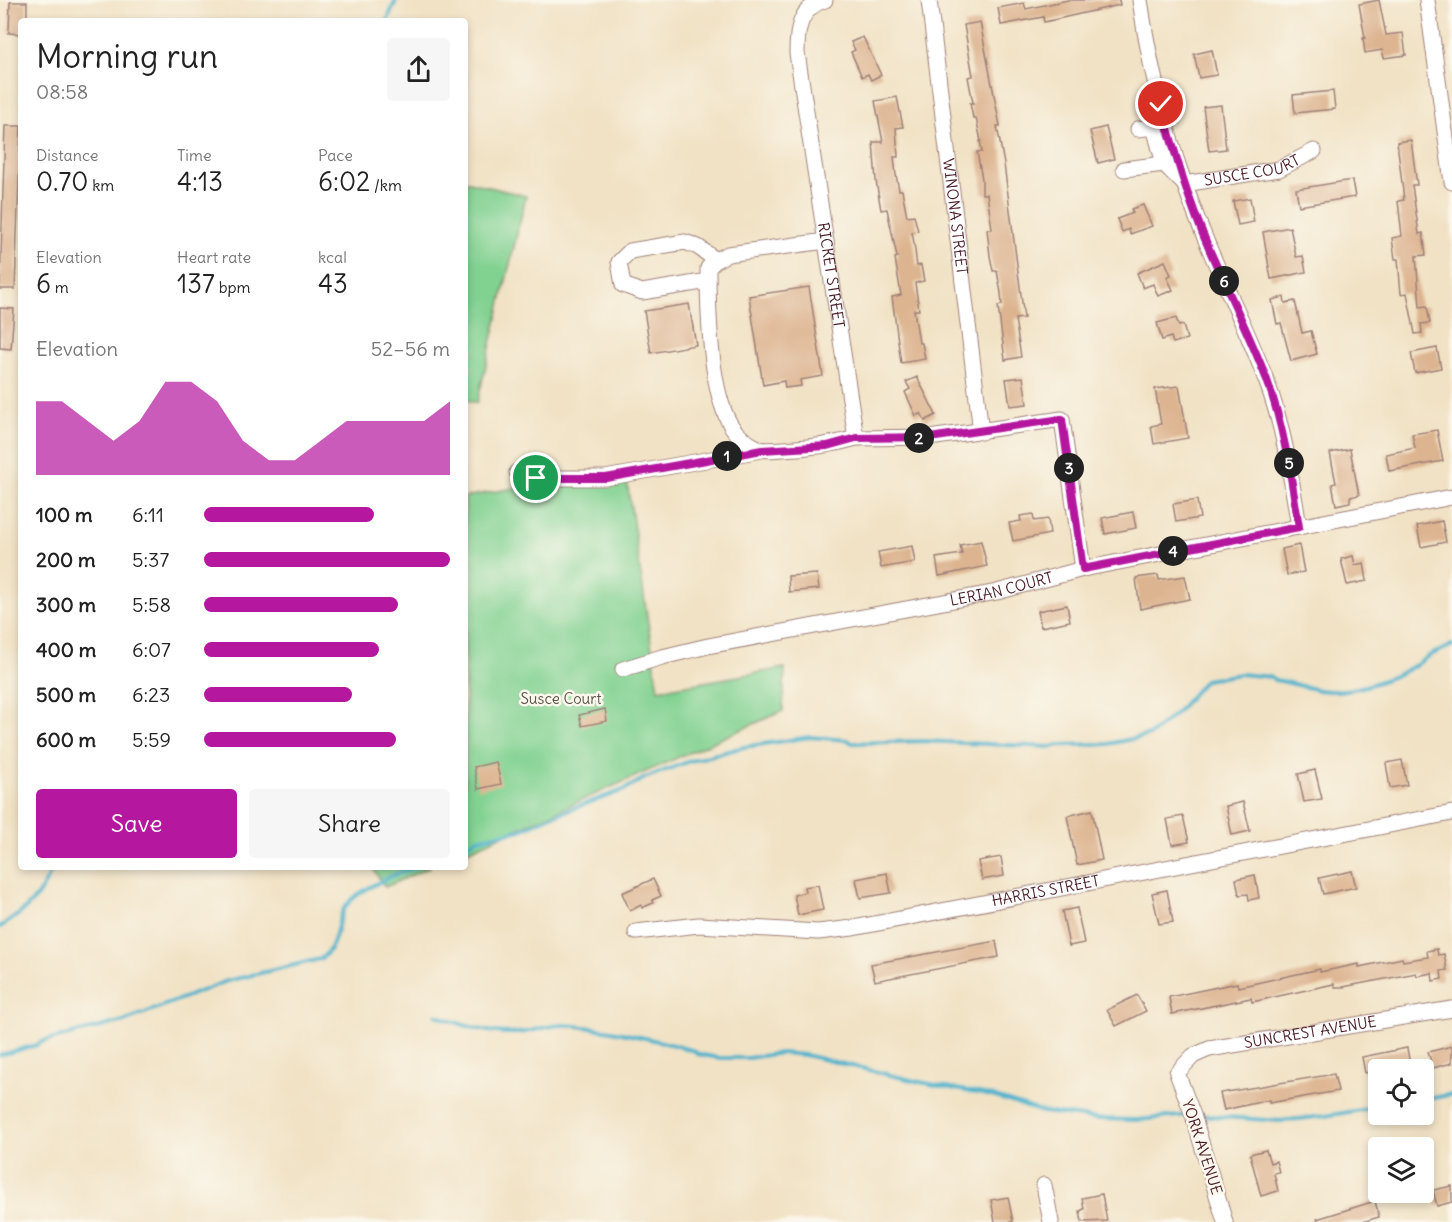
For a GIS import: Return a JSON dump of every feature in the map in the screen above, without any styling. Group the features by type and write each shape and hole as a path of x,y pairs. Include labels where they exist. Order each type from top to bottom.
{"street":[{"name":"RICKET STREET","path":"825,0 814,3 799,24 797,53 856,438"},
{"name":"WINONA STREET","path":"929,0 981,432"},
{"path":"1140,0 1161,104 1184,184 1209,249 1267,381 1287,453 1299,527"},
{"path":"1427,0 1447,97 1452,182"},
{"path":"1124,169 1164,164 1154,127 1138,129"},
{"name":"SUSCE COURT","path":"1164,164 1184,184 1279,169 1314,151"},
{"path":"762,450 739,436 721,405 708,302 708,268 716,260 728,254 826,241"},
{"path":"708,281 642,292 623,285 620,262 630,251 685,242 698,247 716,260"},
{"path":"518,472 536,478 606,478 762,450 827,446 856,438 909,439 981,432 1062,419 1083,569"},
{"name":"LERIAN COURT","path":"623,669 708,646 997,592 1083,569 1452,497"},
{"name":"HARRIS STREET","path":"636,932 699,925 818,932 853,928 1452,813"},
{"name":"SUNCREST AVENUE","path":"1177,1073 1193,1056 1209,1049 1452,1009"},
{"name":"YORK AVENUE","path":"1177,1073 1193,1115 1225,1222"},
{"path":"1044,1185 1051,1222"}],"green space":[{"path":"468,182 526,196 477,403 468,401"},
{"name":"Susce Court","path":"625,468 658,690 785,668 783,711 468,851 468,496"},
{"path":"374,870 423,870 385,887"}],"building":[{"path":"1068,0 1119,0 1120,5 1044,22 1043,17 1001,25 998,8 1024,3 1026,9"},
{"path":"1379,0 1386,35 1403,33 1406,55 1384,58 1382,50 1365,53 1363,38 1365,38 1359,4"},
{"path":"10,2 27,2 27,18 18,18 18,34 9,33"},
{"path":"980,22 1000,126 997,126 1024,318 1015,319 1021,357 1005,360 998,306 1002,305 1001,293 997,271 993,271 990,256 987,229 992,229 987,194 982,194 977,152 982,152 981,141 970,103 973,103 968,77 973,76 964,25"},
{"path":"863,37 881,75 871,80 868,74 862,77 851,52 855,50 851,42"},
{"path":"1212,50 1217,75 1199,78 1194,54"},
{"path":"1333,91 1335,109 1295,113 1293,95"},
{"path":"897,97 903,127 896,128 898,157 894,157 896,175 899,190 902,190 907,216 914,215 918,231 912,232 917,266 921,265 924,281 915,283 919,310 914,310 919,343 922,343 925,359 901,363 892,297 901,295 895,258 897,257 887,209 881,210 873,142 883,142 875,101"},
{"path":"1221,105 1226,149 1209,151 1203,107"},
{"path":"5,126 18,126 15,289 0,289"},
{"path":"1106,127 1114,159 1098,163 1090,131"},
{"path":"1411,140 1417,185 1412,185 1419,234 1423,233 1426,255 1416,256 1420,307 1427,306 1430,323 1421,324 1422,333 1415,334 1407,293 1401,294 1398,259 1395,259 1392,238 1402,236 1398,201 1404,200 1397,142"},
{"path":"1352,180 1355,197 1299,206 1296,189"},
{"path":"1250,198 1254,222 1238,225 1233,201"},
{"path":"1143,205 1152,226 1130,234 1129,229 1122,232 1117,219 1133,213 1131,209"},
{"path":"1290,227 1296,257 1303,256 1306,272 1271,279 1263,232"},
{"path":"1165,261 1171,275 1167,277 1173,290 1158,296 1153,284 1143,288 1137,273"},
{"path":"809,287 823,376 800,380 801,386 785,388 784,381 763,385 749,296"},
{"path":"1284,297 1285,303 1295,301 1302,333 1311,331 1317,354 1291,361 1281,323 1277,324 1272,300"},
{"path":"689,304 696,345 651,353 644,311"},
{"path":"0,308 14,309 11,349 0,348"},
{"path":"1176,318 1179,326 1183,325 1187,339 1173,343 1171,337 1162,340 1157,323"},
{"path":"1437,348 1441,368 1415,373 1411,353"},
{"path":"917,377 936,415 925,421 921,413 916,416 905,392 910,389 906,382"},
{"path":"1023,377 1027,404 1010,406 1006,379"},
{"path":"1179,386 1188,438 1154,444 1151,426 1161,424 1155,389"},
{"path":"1437,430 1443,461 1389,471 1386,454 1415,448 1412,434"},
{"path":"1350,449 1359,495 1350,497 1350,502 1336,505 1332,484 1336,483 1330,453"},
{"path":"1197,500 1200,518 1176,522 1173,504"},
{"path":"1133,512 1136,528 1105,534 1102,518"},
{"path":"1033,514 1034,521 1048,519 1050,534 1013,541 1009,523 1021,521 1020,516"},
{"path":"1442,521 1446,542 1421,547 1417,526"},
{"path":"981,541 987,566 939,576 936,558 962,554 960,545"},
{"path":"1299,545 1304,572 1287,575 1282,549"},
{"path":"912,546 915,562 881,568 878,552"},
{"path":"1353,556 1355,565 1364,563 1367,581 1347,585 1341,559"},
{"path":"817,574 819,589 789,592 788,576"},
{"path":"1158,575 1159,580 1185,576 1190,599 1140,609 1136,578"},
{"path":"1067,605 1070,621 1041,627 1038,611"},
{"path":"605,709 607,721 582,726 579,715"},
{"path":"1402,760 1407,785 1390,788 1386,763"},
{"path":"496,762 501,784 478,789 474,767"},
{"path":"1315,770 1322,799 1304,802 1298,774"},
{"path":"1243,802 1250,831 1232,835 1226,806"},
{"path":"1092,810 1102,860 1077,865 1067,816"},
{"path":"1183,816 1189,842 1172,845 1167,819"},
{"path":"1001,857 1004,876 982,880 978,861"},
{"path":"1352,871 1356,887 1323,894 1319,878"},
{"path":"887,873 891,893 860,898 856,879"},
{"path":"1255,875 1259,898 1249,900 1248,894 1239,895 1236,879"},
{"path":"653,879 661,896 652,900 653,903 642,908 641,905 630,911 622,893"},
{"path":"818,885 823,910 798,915 794,895 805,892 804,887"},
{"path":"1167,890 1173,922 1159,924 1152,893"},
{"path":"1077,908 1084,943 1069,946 1062,911"},
{"path":"996,941 999,957 875,981 871,964"},
{"path":"1437,949 1438,955 1444,954 1447,970 1441,971 1442,979 1433,981 1432,973 1417,976 1416,973 1343,987 1335,987 1334,984 1252,1002 1251,998 1172,1014 1169,997 1237,983 1238,987 1320,969 1320,972 1402,958 1403,961 1428,957 1427,951"},
{"path":"1137,995 1146,1011 1116,1026 1107,1010"},
{"path":"1452,1046 1452,1063 1434,1068 1434,1059 1430,1059 1428,1052"},
{"path":"1407,1048 1409,1059 1368,1059 1368,1072 1365,1073 1362,1057"},
{"path":"1334,1074 1338,1091 1269,1103 1269,1100 1224,1110 1220,1093"},
{"path":"1266,1150 1270,1163 1276,1161 1279,1172 1274,1173 1278,1191 1261,1196 1250,1154"},
{"path":"1452,1186 1452,1202 1437,1206 1434,1190"},
{"path":"1102,1194 1107,1221 1082,1222 1080,1211 1084,1209 1082,1198"},
{"path":"1008,1197 1013,1222 995,1222 991,1200"},
{"path":"1369,1203 1376,1203 1379,1217 1362,1222 1318,1222 1317,1219"}],"waterway":[{"path":"388,18 396,0"},
{"path":"468,844 477,839 521,830 552,816 624,790 645,778 690,761 744,747 810,737 848,740 852,743 924,741 1051,747 1108,744 1150,735 1177,712 1205,680 1240,674 1272,677 1274,680 1319,690 1343,690 1369,685 1394,676 1452,645"},
{"path":"0,927 32,902 52,870"},
{"path":"0,1055 124,1021 227,981 320,959 330,948 341,916 349,902 366,889 408,870"},
{"path":"436,1015 475,1028 505,1033 521,1033 559,1025 614,1031 719,1058 748,1058 781,1053 805,1055 992,1096 1043,1112 1098,1119 1137,1120 1190,1115"},
{"path":"1434,1098 1452,1095"},
{"path":"1197,1115 1280,1121 1368,1109"}],"route":[{"path":"536,478 606,478 762,450 827,446 856,438 936,437 1062,419 1083,569 1299,527 1287,453 1267,381 1209,249 1184,184 1161,104"}]}
